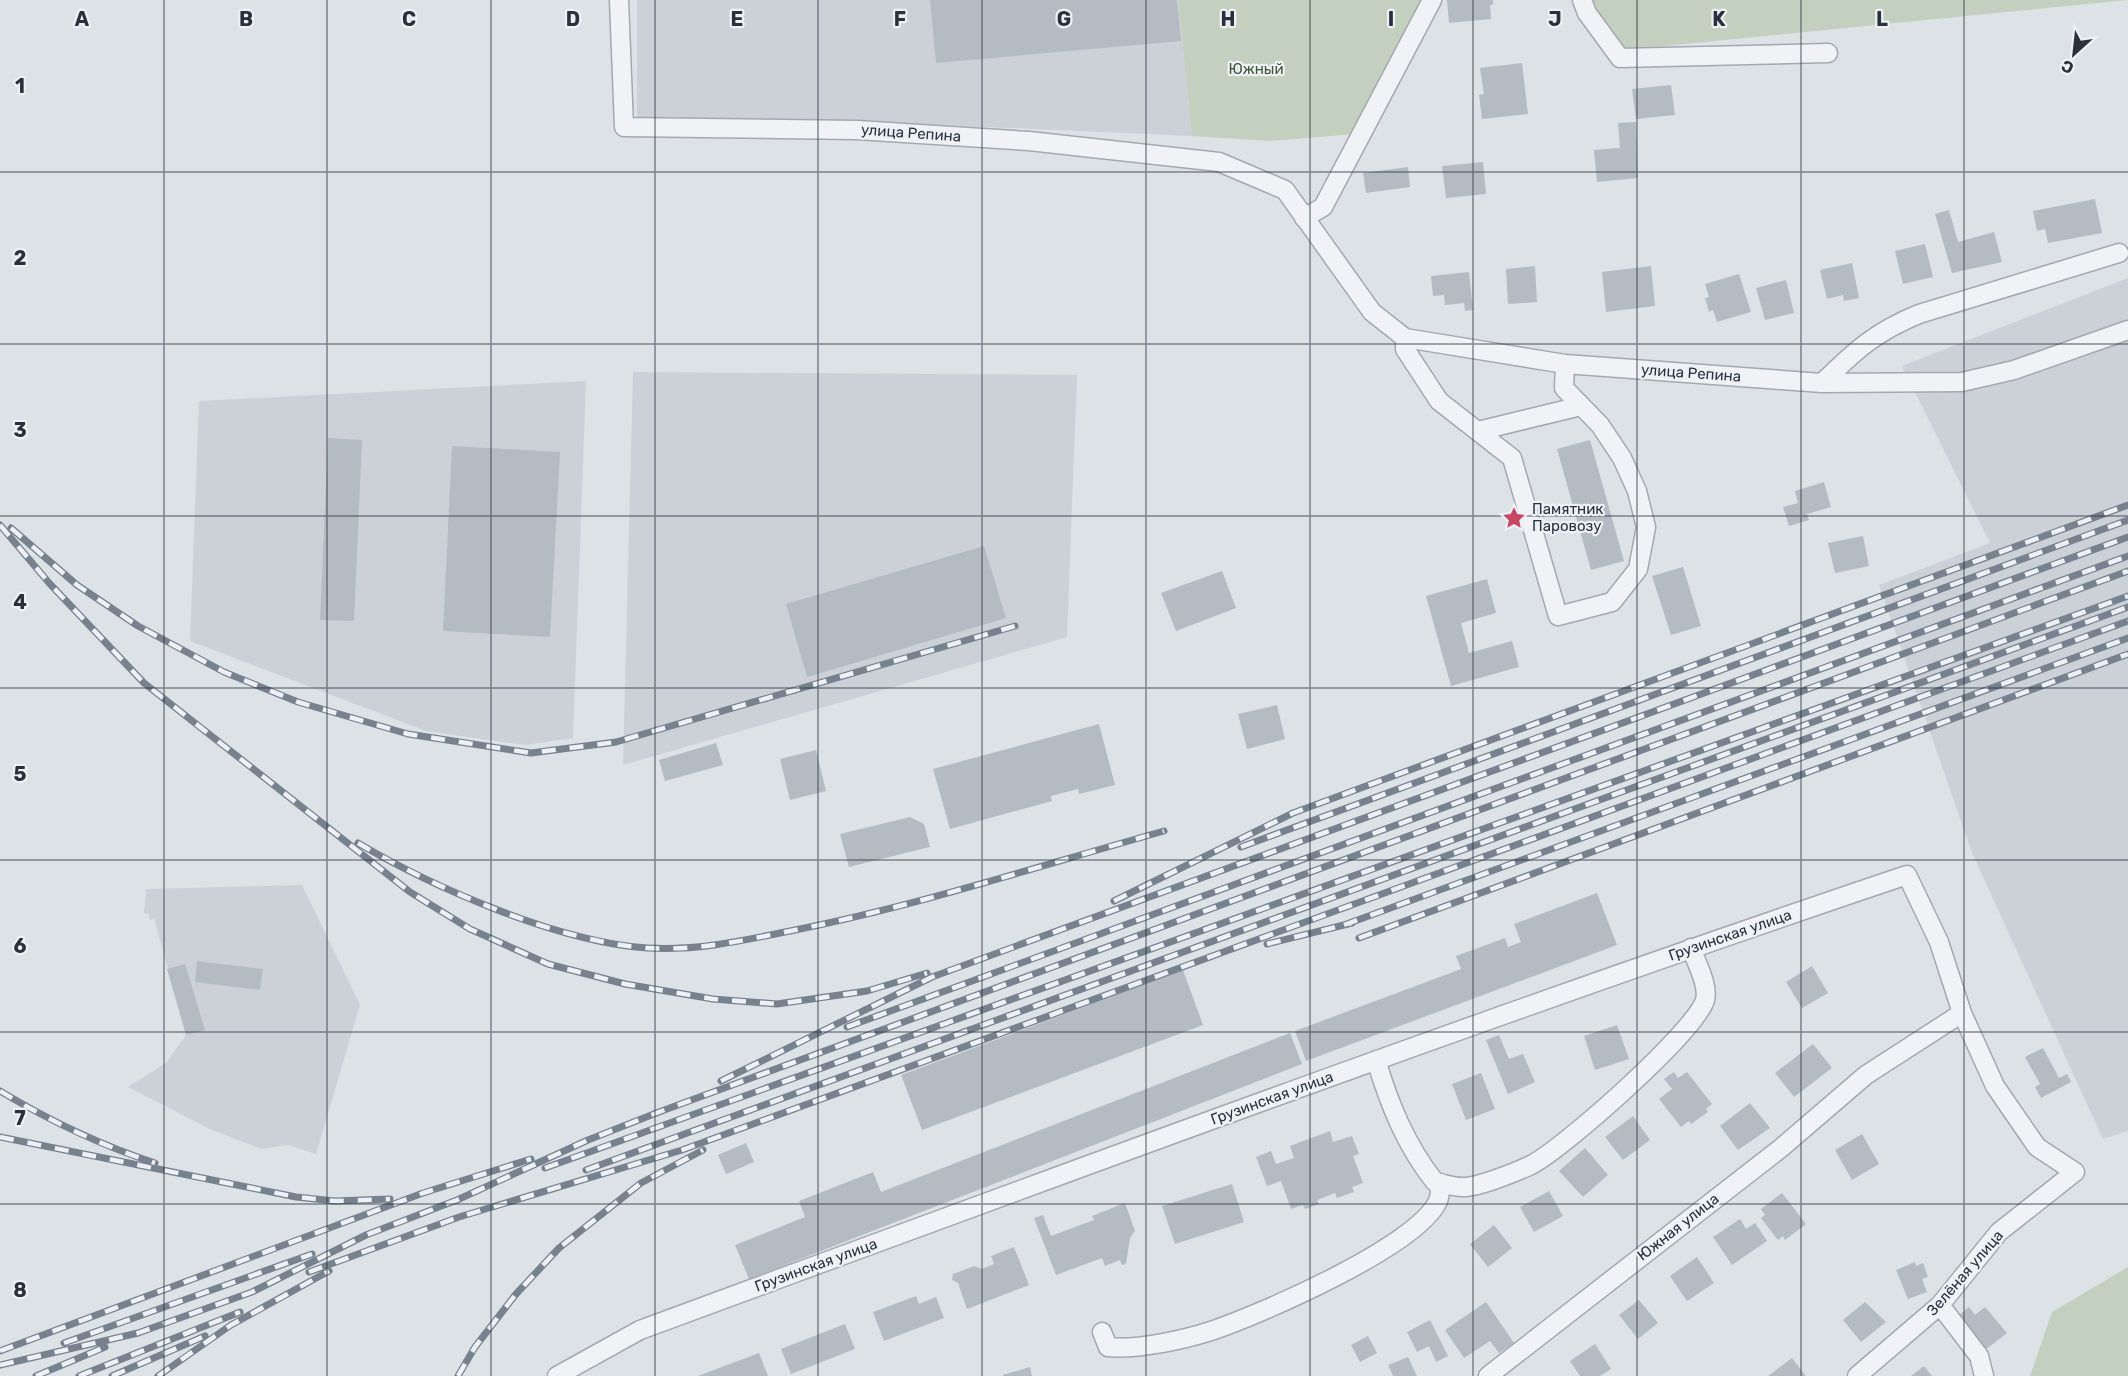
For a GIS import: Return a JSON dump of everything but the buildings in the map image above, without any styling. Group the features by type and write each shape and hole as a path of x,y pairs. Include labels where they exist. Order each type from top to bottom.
{"street":[{"name":"улица Репина","path":"619,0 624,127 857,130 1029,141 1219,162 1285,190 1372,312 1405,338 1565,364 1822,384 1962,382 2014,370 2128,330"},
{"path":"1305,218 1323,207 1432,0"},
{"path":"1581,0 1587,13 1620,58 1828,53"},
{"path":"1822,384 1865,342 1892,325 1919,314 2119,253"},
{"path":"1405,338 1405,349 1439,400 1512,458 1558,616 1612,602 1638,569 1646,527 1637,491 1622,458 1600,425 1564,388 1565,364"},
{"path":"1478,431 1581,406"},
{"name":"Грузинская улица","path":"561,1376 640,1330 1376,1060 1690,948 1907,875 1939,942 1962,1013"},
{"path":"1376,1060 1389,1102 1419,1163 1435,1182 1463,1187 1531,1165 1555,1149 1664,1053 1695,1021 1706,998 1702,978 1690,948"},
{"name":"Южная улица","path":"1488,1376 1781,1148 1866,1075 1962,1013"},
{"name":"Зелёная улица","path":"1857,1376 1940,1305 1999,1232 2075,1172 2037,1147 1995,1086 1962,1013"},
{"path":"1101,1332 1108,1347 1125,1349 1211,1331 1330,1281 1419,1224 1438,1202 1442,1183"},
{"path":"1940,1305 1978,1356 1984,1376"}],"shaded area":[{"path":"637,0 1178,0 1192,136 871,122 637,117"},
{"path":"2128,278 2128,1131 2103,1139 1972,853 1879,585 1990,543 1902,366"},
{"path":"633,372 1077,375 1067,637 623,765"},
{"path":"586,381 573,738 525,745 426,731 190,641 199,401"},
{"path":"302,885 360,1005 316,1154 288,1145 262,1149 212,1130 128,1087 166,1063 186,1035 154,918 150,920 149,914 144,913 146,889"}],"green space":[{"name":"Южный","path":"1178,0 1431,0 1355,134 1270,141 1192,136"},
{"path":"1582,0 2128,0 1615,51"},
{"path":"2128,1267 2128,1376 2030,1376 2052,1312"}],"railway":[{"path":"1114,901 1293,813 2128,505"},
{"path":"1241,847 2128,520"},
{"path":"0,525 50,584 144,683 410,892 470,929 548,964 625,984 713,999 777,1004 867,991 927,973"},
{"path":"11,528 77,585 138,626 224,672 298,702 408,734 531,753 616,742 1015,626"},
{"path":"721,1081 932,977 2128,537"},
{"path":"847,1027 2128,556"},
{"path":"0,1365 138,1333 252,1292 366,1235 457,1200 588,1140 659,1112 2128,571"},
{"path":"545,1168 2128,596"},
{"path":"586,1170 2128,607"},
{"path":"309,1272 459,1217 682,1150 2128,621"},
{"path":"1344,925 2128,638"},
{"path":"1359,938 2128,654"},
{"path":"358,843 423,878 537,924 612,944 647,948 685,948 722,944 888,909 1164,831"},
{"path":"1267,944 1352,923"},
{"path":"0,1091 76,1132 155,1163"},
{"path":"0,1137 296,1197 335,1201 390,1199"},
{"path":"458,1376 475,1347 516,1294 559,1248 641,1183 703,1150"},
{"path":"0,1351 423,1193 531,1159"},
{"path":"64,1343 312,1254"},
{"path":"158,1376 231,1325 329,1271"},
{"path":"79,1376 240,1312"},
{"path":"112,1376 205,1336"},
{"path":"36,1376 105,1347"}],"place":[{"name":"Памятник Паровозу","path":"1514,518"}]}
